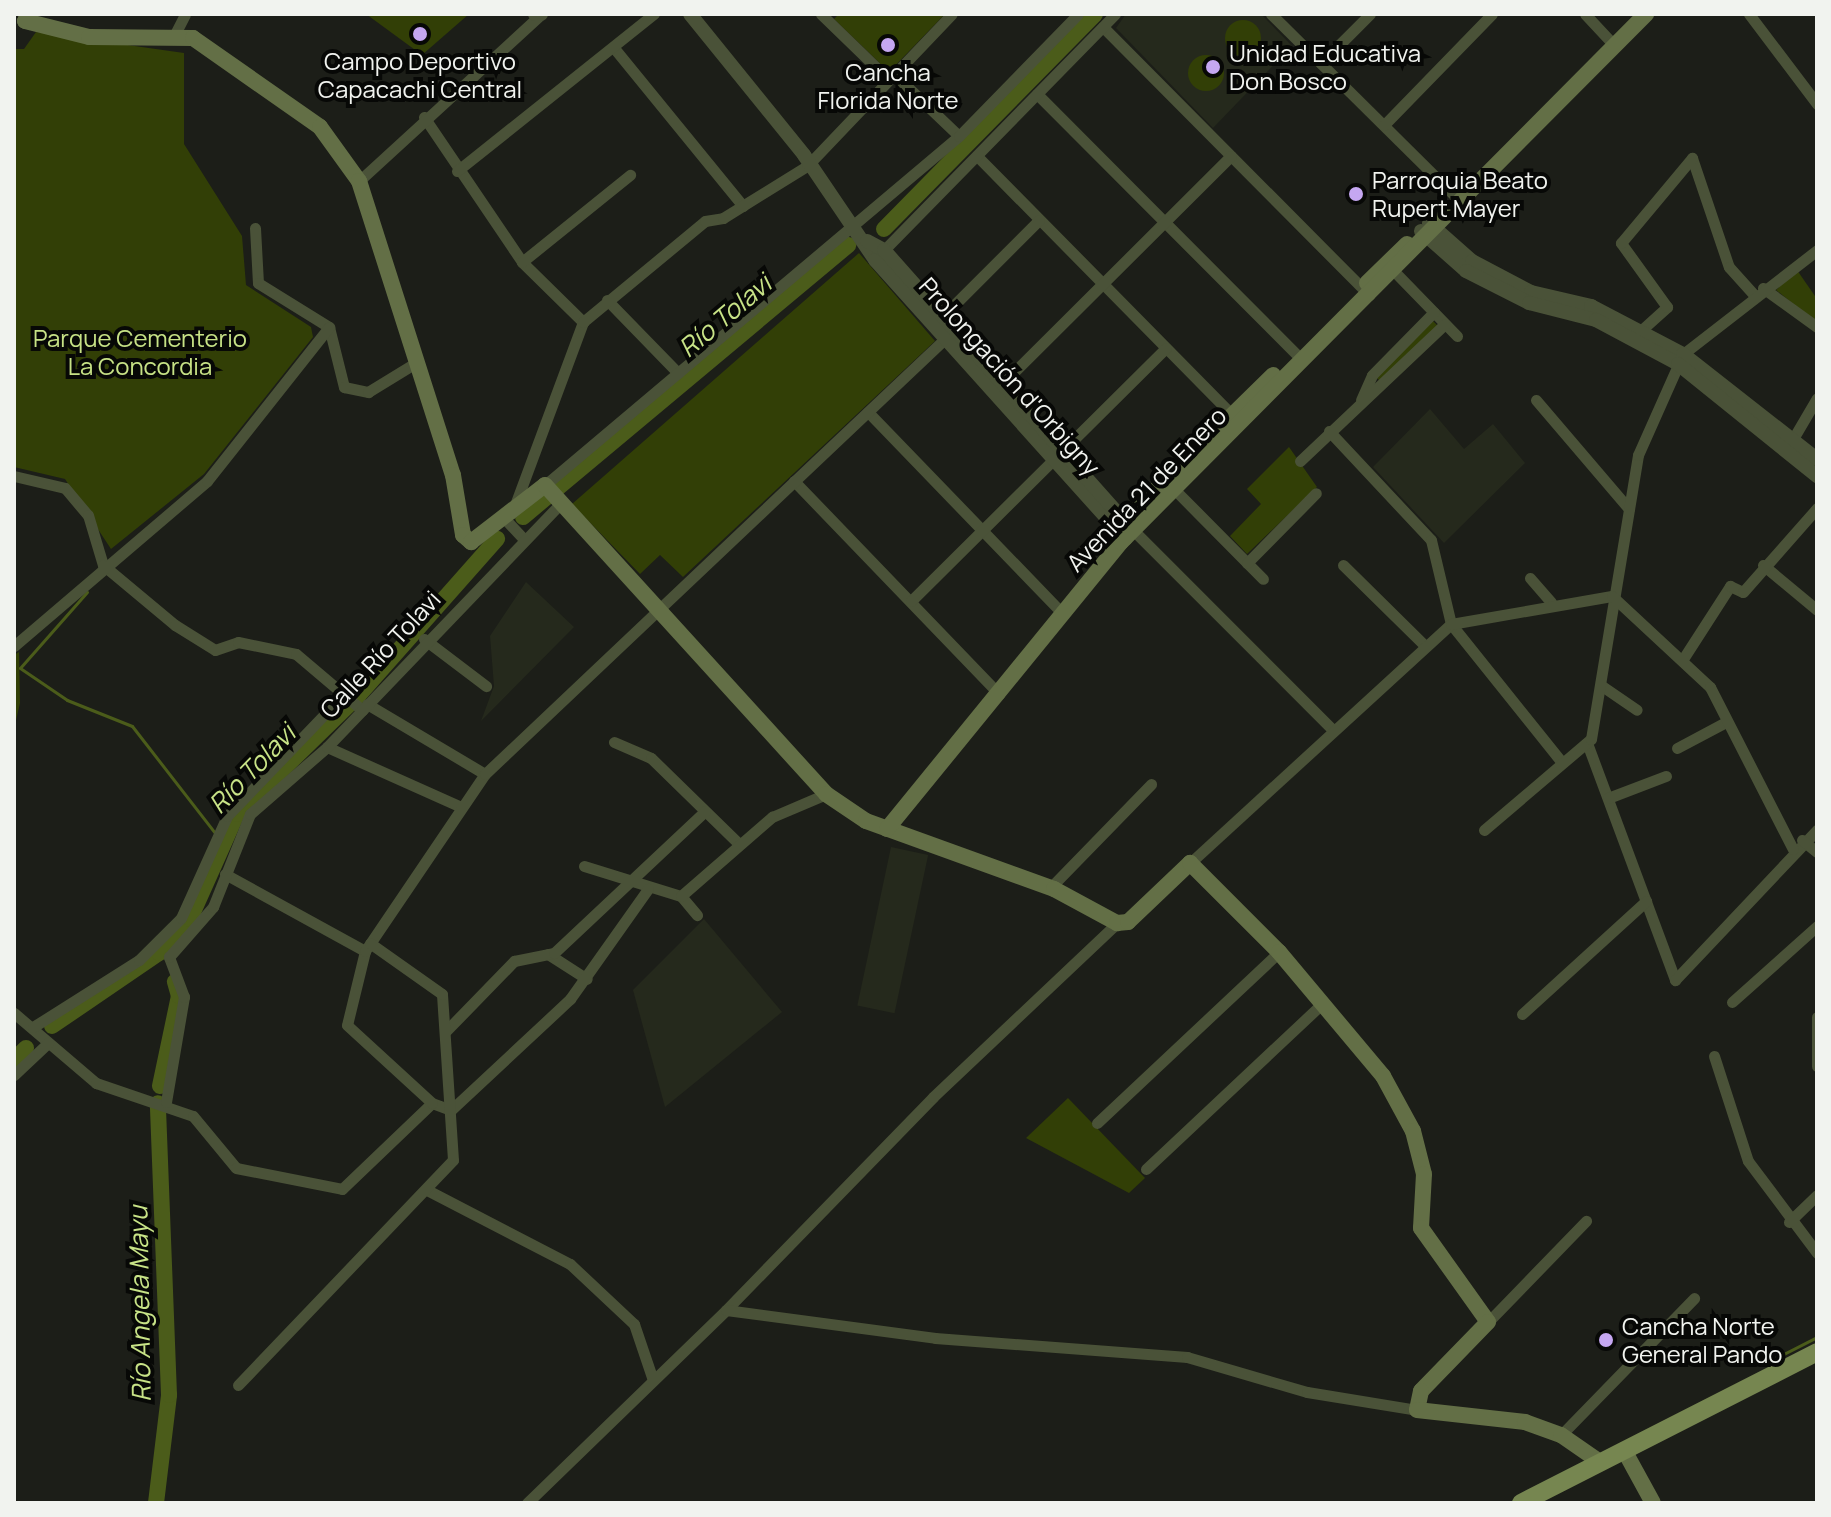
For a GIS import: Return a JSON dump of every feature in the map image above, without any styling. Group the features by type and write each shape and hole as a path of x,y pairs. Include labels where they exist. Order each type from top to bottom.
{"main road":[{"name":"Avenida 21 de Enero","path":"887,829 999,694 1125,530 1298,357 1461,202 1646,14"},
{"path":"23,18 132,43 175,34 193,38 275,91 320,127 359,181 453,475 463,535 482,539 545,485 826,794 887,829 1050,888 1117,923 1128,922 1190,863 1279,952 1403,1109 1424,1174 1421,1228 1488,1322 1421,1391 1417,1410 1525,1422 1561,1435 1600,1462"},
{"name":"Avenida 21 de Enero","path":"1125,530 1175,490 1236,420"},
{"path":"1521,1503 1817,1352"},
{"path":"1624,1450 1653,1503"}],"street":[{"path":"175,34 185,14"},
{"path":"457,171 654,14"},
{"name":"Prolongación d'Orbigny","path":"690,14 867,241 875,260 1002,384 1057,457"},
{"path":"522,537 509,516 583,322 705,221 743,206 807,166 952,14"},
{"path":"545,485 959,136 1078,14"},
{"path":"884,250 1115,14"},
{"path":"1271,14 1461,202"},
{"path":"1321,63 1370,14"},
{"path":"1384,125 1492,14"},
{"path":"1585,14 1614,45"},
{"path":"1749,14 1813,90 1817,104"},
{"path":"359,181 424,117 538,15"},
{"path":"828,16 959,136"},
{"path":"1103,27 1366,292"},
{"path":"614,48 743,206"},
{"path":"1037,94 1298,357"},
{"path":"424,117 457,171 522,262 583,322"},
{"path":"977,156 1236,420"},
{"path":"1002,384 1231,156"},
{"path":"1637,334 1667,307 1621,243 1692,158 1729,267 1759,292 1817,327"},
{"path":"522,262 630,175"},
{"path":"942,317 1039,220"},
{"path":"255,228 258,283 329,327 340,378 354,394 417,362"},
{"path":"1428,231 1466,271 1529,303 1637,334 1681,359 1791,443 1817,459"},
{"name":"Prolongación d'Orbigny","path":"867,241 884,250 942,317 949,335 1125,530"},
{"path":"1817,250 1759,292 1681,359 1638,455 1612,596 1602,686 1587,743 1675,980 1747,911 1798,844 1817,830"},
{"path":"1391,268 1457,336"},
{"path":"607,300 678,373"},
{"path":"1360,402 1372,375 1434,312"},
{"path":"1300,461 1445,324"},
{"path":"14,646 103,565 207,481 329,327"},
{"path":"451,1110 432,1103 347,1025 368,947 485,774 658,607 949,335"},
{"path":"911,601 1166,348"},
{"path":"1791,443 1817,398"},
{"path":"1536,400 1629,509"},
{"path":"868,412 1062,613"},
{"path":"1329,431 1431,540 1446,575 1451,624 1560,760"},
{"path":"1791,443 1817,476"},
{"path":"14,476 58,482 88,515 103,565 215,650 238,642 296,654 364,708 485,774"},
{"path":"794,481 999,694"},
{"path":"1175,490 1263,579"},
{"path":"1247,563 1316,493"},
{"name":"Calle Río Tolavi","path":"166,1102 184,997 169,957 213,907 250,814 327,747 424,639 522,537 561,503"},
{"path":"1683,659 1730,586 1743,592 1763,565 1817,508"},
{"path":"1125,530 1331,728"},
{"path":"1343,565 1422,643"},
{"path":"1763,565 1817,610"},
{"path":"1530,578 1551,602"},
{"path":"1190,863 1422,643 1451,624 1551,602 1612,596 1710,687 1724,723 1798,844 1817,852"},
{"path":"424,639 486,686"},
{"path":"1602,686 1637,710"},
{"name":"Calle Río Tolavi","path":"33,1027 139,960 181,918 227,816 344,694"},
{"path":"1677,748 1724,723"},
{"path":"614,742 651,758 738,843"},
{"path":"1484,830 1560,760 1587,743"},
{"path":"327,747 461,807"},
{"path":"1608,798 1666,776"},
{"path":"1050,888 1151,784"},
{"path":"681,896 738,843 772,817 826,794"},
{"path":"446,1031 514,961 548,954 635,882 705,811"},
{"path":"584,866 648,889 681,896 697,915"},
{"path":"225,874 368,947 442,994 453,1160 429,1191 312,1300 290,1337 238,1385"},
{"path":"451,1110 587,979 648,889"},
{"path":"1522,1014 1646,901"},
{"path":"527,1503 726,1310 933,1097 1117,923"},
{"path":"1732,1002 1817,926"},
{"path":"1097,1123 1279,952"},
{"path":"548,954 587,979"},
{"path":"1146,1169 1322,1004"},
{"path":"14,1013 96,1083 166,1102 193,1116 225,1163 342,1189 432,1103"},
{"path":"1817,1017 1817,1066"},
{"path":"14,1075 48,1043"},
{"path":"1714,1056 1748,1161 1789,1222 1817,1253"},
{"path":"429,1191 570,1264 634,1324 653,1380"},
{"path":"1789,1222 1817,1195"},
{"path":"1488,1322 1586,1221"},
{"path":"1561,1435 1694,1298"},
{"path":"726,1310 935,1338 1187,1357 1307,1392 1417,1410"}],"shaded area":[{"name":"Unidad Educativa Don Bosco","path":"1126,14 1261,14 1292,46 1213,128 1116,28"},
{"path":"1430,409 1464,449 1493,424 1525,463 1444,543 1373,467"},
{"path":"526,582 574,627 481,721 494,686 490,636"},
{"path":"891,847 928,855 894,1013 857,1005"},
{"path":"704,919 782,1012 665,1107 633,990"}],"green space":[{"name":"Campo Deportivo Capacachi Central","path":"366,14 469,14 422,55"},
{"name":"Cancha Florida Norte","path":"839,14 945,14 889,72 834,19"},
{"path":"1243,20 1256,25 1261,38 1256,51 1243,56 1230,51 1225,38 1230,25"},
{"name":"Parque Cementerio La Concordia","path":"36,32 184,53 184,144 242,236 246,285 311,327 313,337 204,474 111,549 65,479 14,467 14,49 24,49"},
{"path":"1206,55 1219,60 1224,73 1219,86 1206,91 1193,86 1188,73 1193,60"},
{"path":"859,253 935,341 683,577 660,555 640,574 572,504"},
{"path":"1797,270 1817,299 1817,323 1776,290"},
{"path":"1432,320 1438,326 1381,382 1375,377"},
{"path":"1289,447 1317,487 1247,554 1230,536 1261,504 1247,489"},
{"path":"19,652 20,703 14,729 14,655"},
{"path":"1068,1098 1145,1178 1129,1193 1026,1138"}],"waterway":[{"name":"Río Tolavi","path":"884,229 1095,14"},
{"name":"Río Tolavi","path":"523,517 848,245"},
{"name":"Río Tolavi","path":"52,1026 159,953 190,919 237,814 358,696 497,539"},
{"path":"87,592 20,668 67,700 132,726 215,833"},
{"name":"Río Angela Mayu","path":"160,1086 179,996 175,982"},
{"name":"Río Tolavi","path":"14,1060 26,1048"},
{"name":"Río Angela Mayu","path":"156,1503 169,1395 158,1103"},
{"path":"1770,1361 1817,1337"}],"place":[{"name":"Campo Deportivo Capacachi Central","path":"420,34"},
{"name":"Cancha Florida Norte","path":"888,45"},
{"name":"Unidad Educativa Don Bosco","path":"1213,67"},
{"name":"Parroquia Beato Rupert Mayer","path":"1356,194"},
{"name":"Cancha Norte General Pando","path":"1606,1340"}]}
